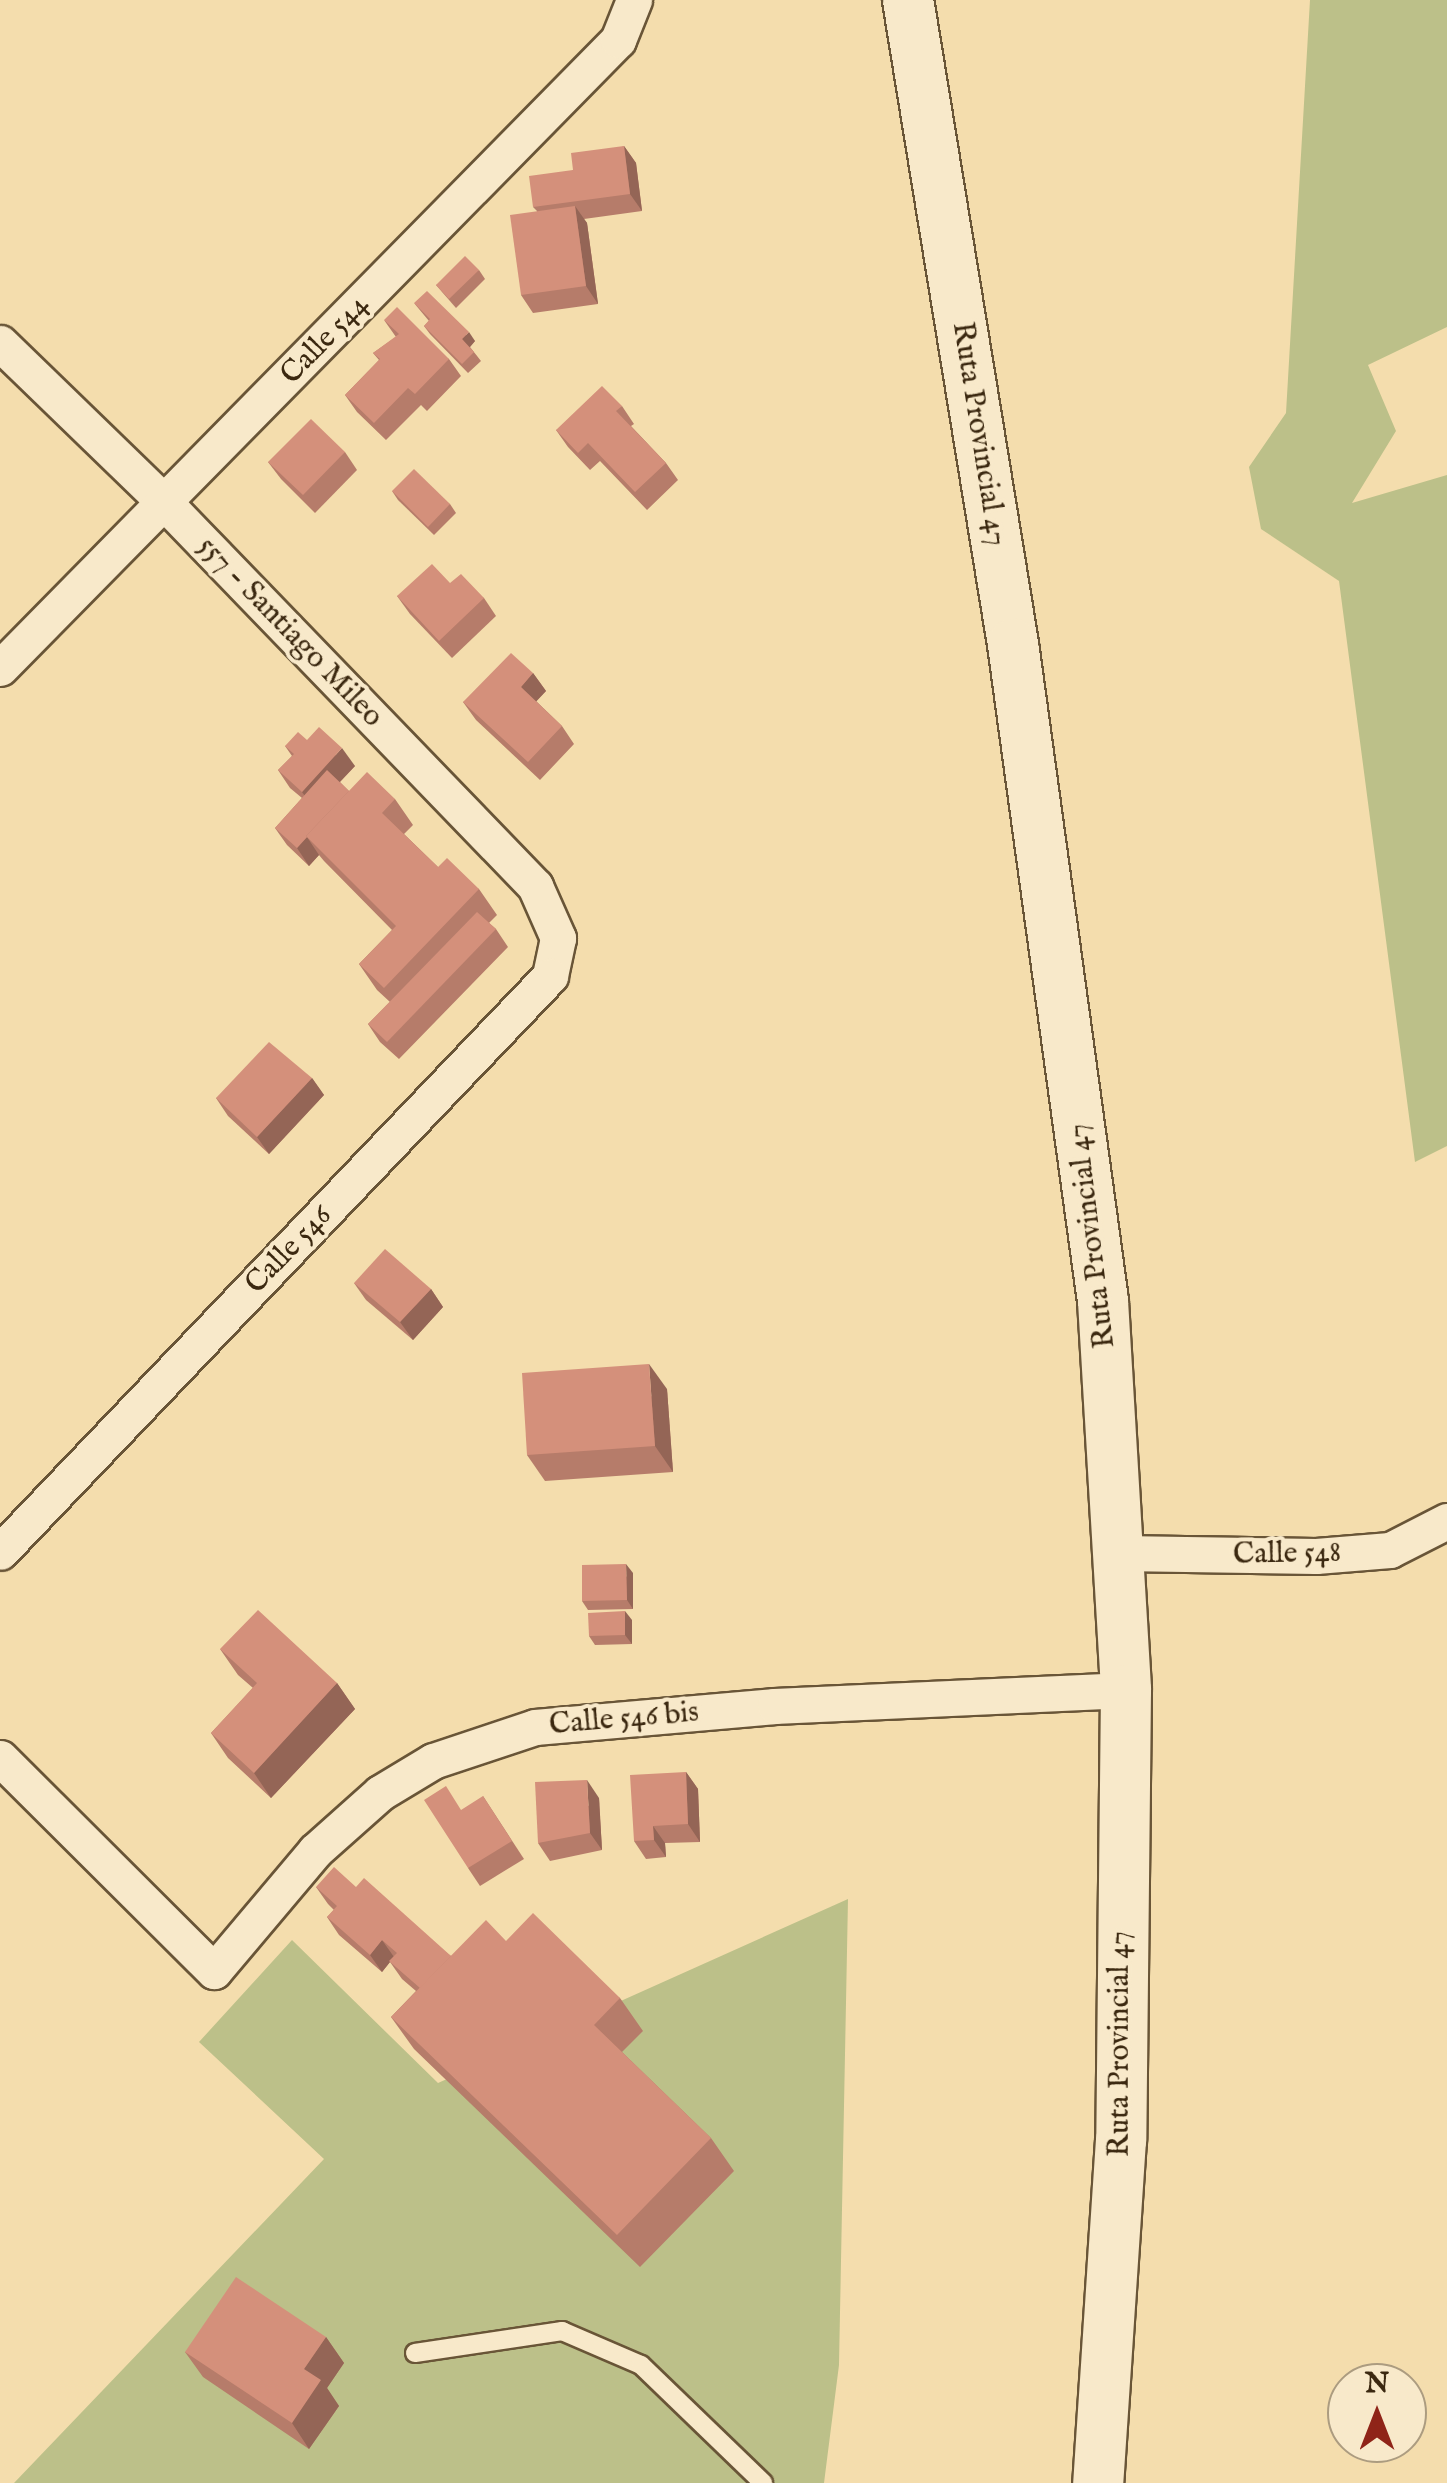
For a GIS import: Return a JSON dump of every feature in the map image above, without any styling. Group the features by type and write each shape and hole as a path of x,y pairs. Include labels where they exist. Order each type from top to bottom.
{"main road":[{"name":"Ruta Provincial 47","path":"908,0 1013,644 1098,1262 1126,1690 1121,2140 1098,2483"}],"street":[{"name":"Calle 544","path":"0,668 618,40 634,0"},
{"name":"557 - Santiago Mileo","path":"0,343 165,503 535,886 558,938"},
{"name":"Calle 546","path":"0,1552 550,976 558,938"},
{"name":"Calle 548","path":"1120,1554 1316,1556 1390,1550 1447,1522"},
{"name":"Calle 546 bis","path":"0,1758 214,1971 315,1851 380,1793 432,1761 535,1727 758,1707 1126,1690"}],"lane":[{"path":"415,2353 562,2332 641,2365 763,2483"}],"green space":[{"path":"1310,0 1447,0 1447,327 1368,365 1396,431 1352,503 1447,475 1447,1146 1415,1162 1339,581 1261,529 1249,467 1286,413"},
{"path":"848,1899 839,2365 824,2483 14,2483 324,2159 199,2042 292,1940 438,2083"}],"building":[{"path":"624,146 630,194 533,207 529,176 573,170 571,153"},
{"path":"575,206 586,286 521,295 510,215"},
{"path":"465,256 479,270 449,299 436,285"},
{"path":"427,291 469,332 462,339 474,352 462,364 424,326 430,319 414,303"},
{"path":"397,307 449,359 415,394 408,388 374,423 345,395 380,359 373,353 399,334 384,320"},
{"path":"602,386 622,406 616,411 666,463 635,492 588,443 578,453 556,430"},
{"path":"311,419 345,452 303,495 268,462"},
{"path":"414,469 450,504 428,527 392,491"},
{"path":"432,564 450,583 461,574 484,598 439,641 397,596"},
{"path":"511,653 533,673 521,687 562,726 528,762 463,702"},
{"path":"319,727 342,748 302,792 278,770 294,754 285,746 298,732 307,740"},
{"path":"327,770 349,791 297,848 275,828"},
{"path":"367,772 395,799 382,813 438,867 447,858 479,889 384,988 359,964 396,926 306,836"},
{"path":"477,912 496,929 387,1042 368,1024"},
{"path":"269,1042 312,1078 257,1137 216,1098"},
{"path":"385,1249 431,1289 400,1322 354,1283"},
{"path":"649,1364 655,1446 527,1455 522,1373"},
{"path":"626,1564 627,1600 582,1601 582,1565"},
{"path":"258,1610 337,1683 254,1773 211,1733 257,1683 220,1649"},
{"path":"625,1611 625,1635 589,1636 588,1613"},
{"path":"686,1772 688,1824 653,1826 654,1840 634,1841 630,1775"},
{"path":"587,1780 590,1833 538,1843 535,1782"},
{"path":"446,1786 461,1810 483,1796 512,1841 468,1868 424,1800"},
{"path":"334,1867 356,1887 364,1878 451,1956 420,1988 389,1961 397,1953 382,1940 370,1955 327,1917 337,1906 316,1887"},
{"path":"533,1913 620,1998 594,2025 711,2138 617,2235 391,2017 486,1920 506,1941"},
{"path":"236,2277 326,2337 304,2369 321,2380 292,2423 185,2352"}]}
